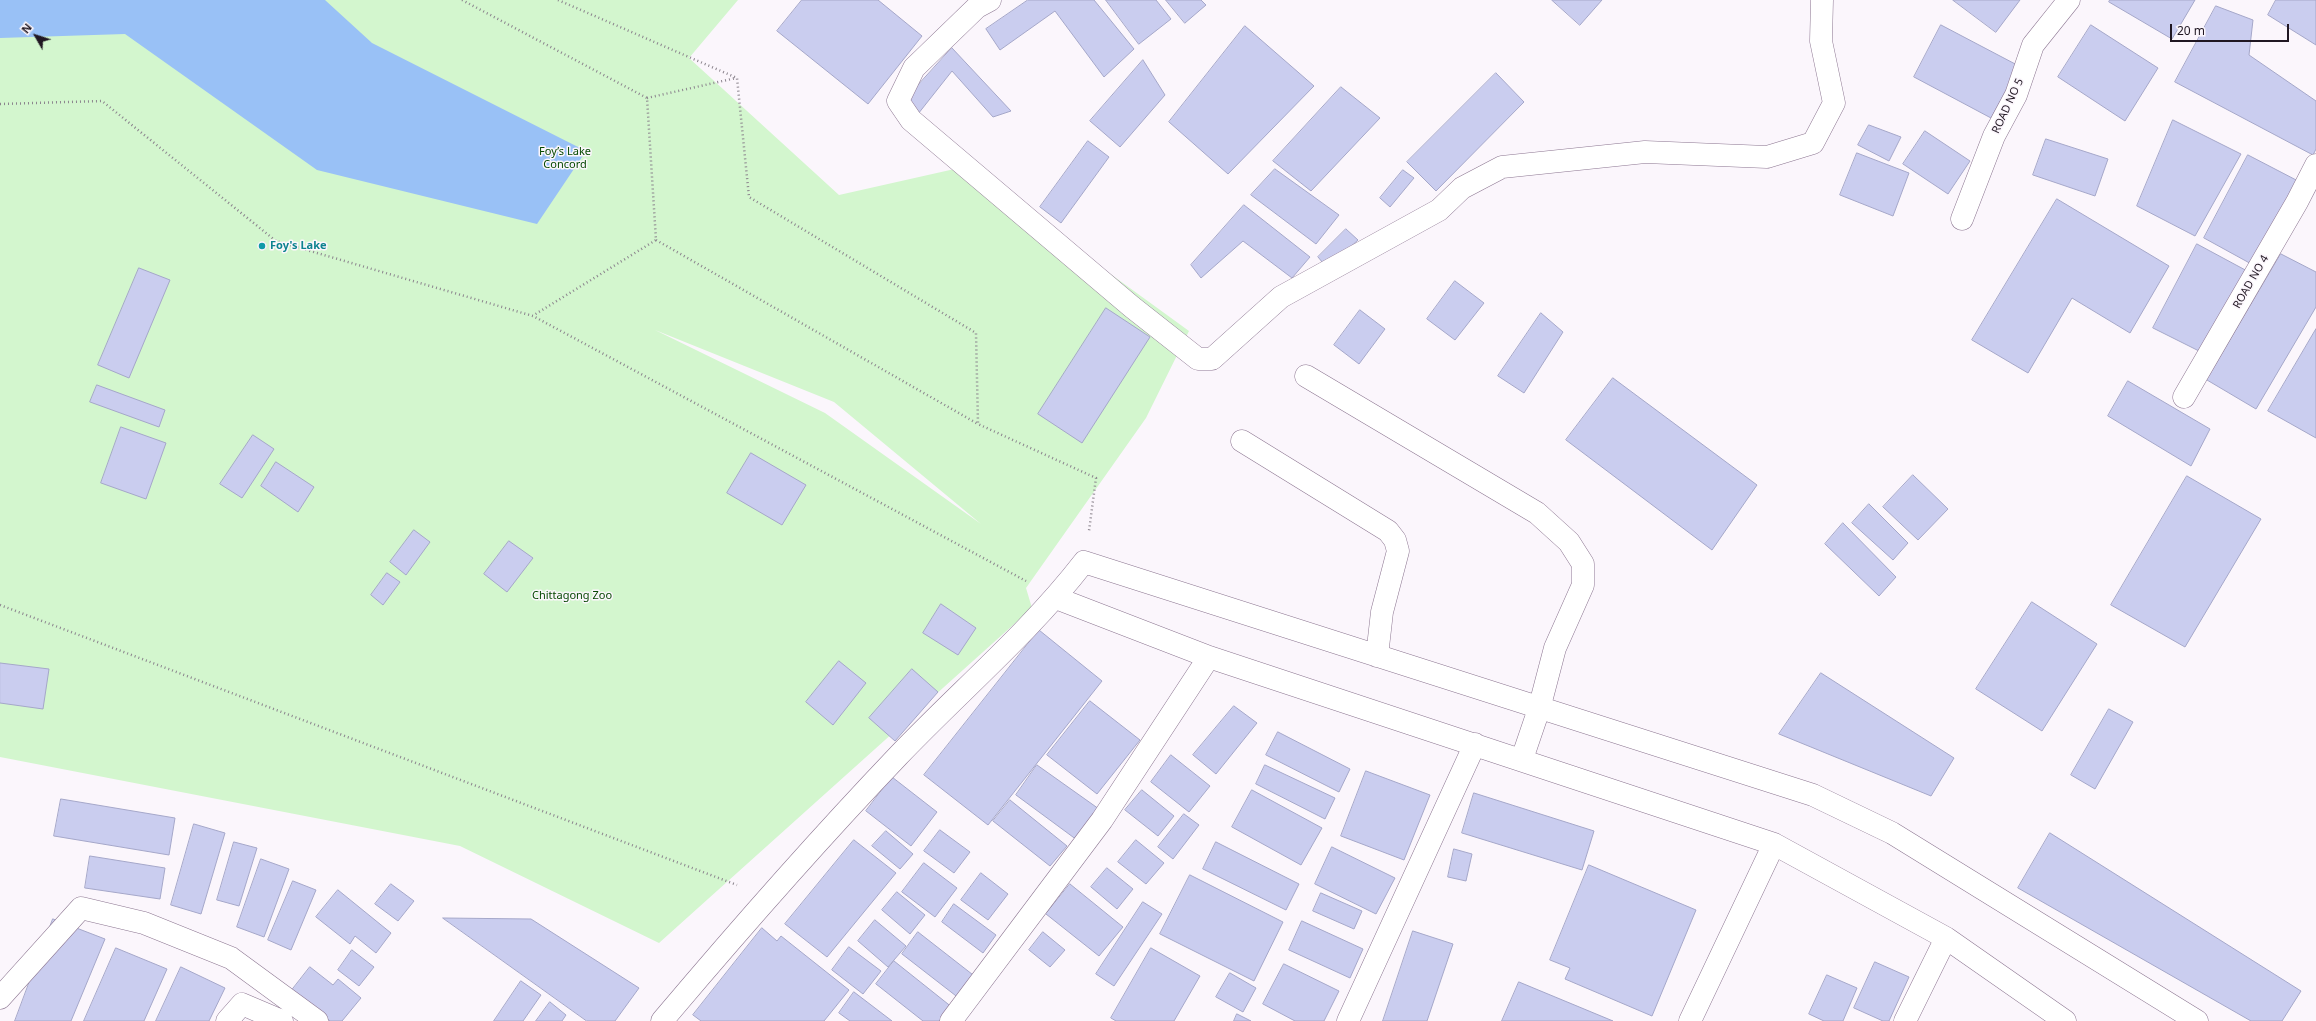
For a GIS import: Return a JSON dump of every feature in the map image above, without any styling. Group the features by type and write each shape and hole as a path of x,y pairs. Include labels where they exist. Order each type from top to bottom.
{"street":[{"path":"990,0 977,7 914,68 898,101 917,126 1132,307 1198,359 1212,358 1281,297 1439,210 1462,188 1502,168 1645,152 1767,157 1813,142 1834,103 1821,41 1822,0"},
{"name":"ROAD NO 5","path":"1962,219 1994,136 2016,95 2033,45 2069,0"},
{"name":"ROAD NO 4","path":"2184,398 2297,202 2316,165"},
{"path":"1306,376 1537,513 1569,542 1582,564 1583,585 1555,648 1539,708 1522,759"},
{"path":"1242,441 1388,531 1395,540 1398,551 1382,612 1377,656"},
{"path":"662,1021 767,897 899,756 1056,598 1084,562 1813,795 1892,833 2197,1021"},
{"path":"1056,598 1208,657 1522,759 1774,844 1946,938 2054,1018"},
{"path":"951,1021 1102,820 1208,657"},
{"path":"1348,1021 1475,744"},
{"path":"1690,1021 1774,844"},
{"path":"0,998 81,908 144,923 231,958 313,1018"},
{"path":"1905,1021 1946,938"},
{"path":"227,1021 242,1004 284,1021 313,1018"}],"path":[{"path":"462,0 647,98 737,78"},
{"path":"558,0 737,78"},
{"path":"737,78 749,197 976,333 978,424"},
{"path":"647,98 656,240"},
{"path":"0,104 102,100 276,241 533,316 1056,598"},
{"path":"656,240 978,424 1096,478 1084,562"},
{"path":"533,316 656,240"},
{"path":"0,605 767,897"}],"green space":[{"name":"Chittagong Zoo","path":"0,0 738,0 689,58 839,195 959,168 999,193 1189,331 1146,418 1026,588 1032,608 659,943 460,846 0,757","holes":["655,330 834,402 981,524 825,413"]}],"water":[{"path":"0,0 325,0 372,43 586,151 537,224 317,170 125,34 0,38"}],"building":[{"path":"802,0 878,0 922,36 868,104 777,31"},
{"path":"1028,0 1094,0 1134,49 1104,77 1055,11 1000,50 986,29"},
{"path":"1106,0 1156,0 1171,19 1139,44"},
{"path":"1166,0 1201,0 1206,5 1185,23"},
{"path":"1552,0 1602,0 1580,25"},
{"path":"1953,0 2020,0 1996,32"},
{"path":"2110,0 2195,0 2172,39 2109,2"},
{"path":"2276,0 2316,0 2316,45 2268,15"},
{"path":"2216,6 2253,20 2249,55 2316,101 2316,149 2313,155 2175,82"},
{"path":"1941,25 2019,66 1991,118 1914,77"},
{"path":"2091,25 2158,68 2125,121 2058,77"},
{"path":"1245,26 1314,86 1228,174 1169,122"},
{"path":"952,48 1011,111 993,117 952,71 918,114 902,103"},
{"path":"1143,60 1165,95 1120,147 1090,121"},
{"path":"1496,73 1524,102 1436,191 1407,162"},
{"path":"1341,87 1380,118 1311,191 1273,161"},
{"path":"2173,120 2241,154 2195,236 2137,206"},
{"path":"1869,125 1901,137 1889,161 1858,145"},
{"path":"1925,131 1970,161 1948,194 1903,164"},
{"path":"2046,139 2108,159 2095,196 2033,175"},
{"path":"1088,141 1109,157 1061,223 1040,207"},
{"path":"1857,153 1909,173 1893,216 1840,195"},
{"path":"2248,155 2300,182 2255,266 2204,238"},
{"path":"1275,169 1339,215 1316,244 1251,195"},
{"path":"1403,170 1414,178 1390,207 1380,198"},
{"path":"2057,199 2169,266 2130,333 2072,298 2028,373 1972,340"},
{"path":"1244,205 1310,257 1292,278 1243,241 1201,278 1191,265"},
{"path":"1346,229 1358,240 1327,268 1318,257"},
{"path":"2197,244 2249,272 2205,354 2153,328"},
{"path":"2281,254 2316,272 2316,307 2256,409 2207,380"},
{"path":"139,268 170,280 129,378 98,365"},
{"path":"1455,281 1484,303 1455,340 1427,319"},
{"path":"1106,308 1150,337 1082,443 1038,414"},
{"path":"1360,310 1385,329 1359,364 1334,345"},
{"path":"1541,313 1563,332 1524,393 1498,376"},
{"path":"2316,329 2316,438 2268,411"},
{"path":"1613,378 1757,485 1712,550 1566,440"},
{"path":"2128,381 2210,429 2191,466 2108,416"},
{"path":"97,385 165,410 159,427 90,402"},
{"path":"121,427 166,443 146,499 101,483"},
{"path":"253,435 274,449 242,498 220,484"},
{"path":"751,453 806,485 782,525 727,493"},
{"path":"276,462 314,487 298,512 261,486"},
{"path":"1913,475 1948,509 1918,540 1883,507"},
{"path":"2187,476 2261,519 2185,647 2111,605"},
{"path":"1869,504 1908,543 1893,560 1852,523"},
{"path":"1843,523 1896,577 1879,596 1825,544"},
{"path":"414,530 430,542 406,575 390,562"},
{"path":"509,541 533,558 507,592 484,574"},
{"path":"387,573 400,582 383,605 371,595"},
{"path":"2032,602 2097,644 2042,731 1976,689"},
{"path":"941,604 976,628 958,655 923,633"},
{"path":"1039,630 1102,681 988,825 924,775"},
{"path":"839,661 866,683 833,725 806,702"},
{"path":"0,663 49,669 43,709 0,703"},
{"path":"912,669 938,692 895,741 869,718"},
{"path":"1821,673 1954,758 1931,796 1779,734"},
{"path":"1090,701 1140,740 1097,794 1047,755"},
{"path":"1234,706 1257,723 1216,774 1193,755"},
{"path":"2109,709 2133,722 2095,789 2071,775"},
{"path":"1278,732 1350,769 1339,792 1266,755"},
{"path":"1171,755 1210,786 1189,812 1151,782"},
{"path":"1037,765 1099,809 1077,840 1016,795"},
{"path":"1265,765 1335,798 1325,819 1256,784"},
{"path":"1366,771 1430,795 1404,860 1341,836"},
{"path":"892,777 937,812 911,846 866,811"},
{"path":"1142,790 1174,816 1158,836 1125,810"},
{"path":"1252,790 1322,828 1301,865 1232,827"},
{"path":"1474,793 1594,831 1582,870 1462,833"},
{"path":"61,799 175,818 169,855 54,836"},
{"path":"1010,800 1067,846 1050,866 993,821"},
{"path":"1184,814 1199,825 1173,859 1158,847"},
{"path":"194,824 225,833 201,914 171,905"},
{"path":"940,830 970,852 954,873 924,851"},
{"path":"886,831 913,854 900,869 872,846"},
{"path":"2050,833 2301,991 2282,1021 2251,1021 2018,888"},
{"path":"854,840 896,873 827,957 785,924"},
{"path":"1136,840 1164,863 1146,884 1118,862"},
{"path":"234,842 257,848 239,906 217,900"},
{"path":"1216,842 1299,884 1286,910 1203,869"},
{"path":"1332,847 1395,878 1376,914 1315,884"},
{"path":"1454,849 1472,854 1466,881 1448,877"},
{"path":"90,856 165,868 160,899 85,888"},
{"path":"261,859 289,869 264,937 237,927"},
{"path":"924,863 957,888 935,917 902,892"},
{"path":"1589,865 1696,910 1652,1016 1565,979 1570,968 1550,960"},
{"path":"1107,868 1133,889 1117,909 1091,887"},
{"path":"981,873 1008,894 988,920 961,900"},
{"path":"1190,875 1283,922 1254,981 1160,934"},
{"path":"293,881 316,890 291,950 268,940"},
{"path":"391,884 414,901 398,921 375,904"},
{"path":"1070,884 1123,927 1099,956 1046,914"},
{"path":"338,890 391,933 376,953 355,936 350,944 316,917"},
{"path":"897,892 925,915 910,934 882,910"},
{"path":"1321,893 1362,911 1354,929 1313,911"},
{"path":"1143,902 1162,914 1114,986 1096,974"},
{"path":"954,904 996,935 983,953 942,922"},
{"path":"443,918 531,919 639,988 615,1021 587,1021"},
{"path":"53,919 105,939 71,1021 15,1021"},
{"path":"875,920 906,946 888,967 858,941"},
{"path":"1302,921 1363,949 1350,978 1289,950"},
{"path":"762,928 777,941 781,936 849,990 824,1021 701,1021 693,1015"},
{"path":"1413,931 1453,944 1427,1021 1383,1021"},
{"path":"918,932 977,978 960,999 902,954"},
{"path":"1043,932 1065,950 1050,967 1029,950"},
{"path":"849,947 881,971 863,994 832,970"},
{"path":"116,948 167,969 144,1021 84,1021"},
{"path":"1151,948 1200,976 1174,1021 1116,1021 1111,1018"},
{"path":"352,950 374,967 359,986 338,970"},
{"path":"894,961 953,1008 943,1021 923,1021 876,984"},
{"path":"1875,962 1909,977 1889,1021 1883,1021 1854,1008"},
{"path":"1284,964 1339,991 1324,1021 1295,1021 1263,1004"},
{"path":"181,967 225,988 209,1021 156,1021"},
{"path":"310,967 333,985 338,979 361,998 342,1021 330,1021 292,990"},
{"path":"1230,973 1256,988 1243,1012 1216,997"},
{"path":"1827,975 1857,988 1843,1021 1824,1021 1809,1014"},
{"path":"521,981 541,995 523,1021 494,1021"},
{"path":"1519,982 1613,1021 1502,1021"},
{"path":"854,992 892,1021 850,1021 839,1013"},
{"path":"550,1002 566,1015 562,1021 536,1021"},
{"path":"1237,1014 1251,1021 1234,1021"}],"place":[{"name":"Foy's Lake","path":"262,246"}],"park label":[{"name":"Foy’s Lake Concord","path":"565,158"}]}
